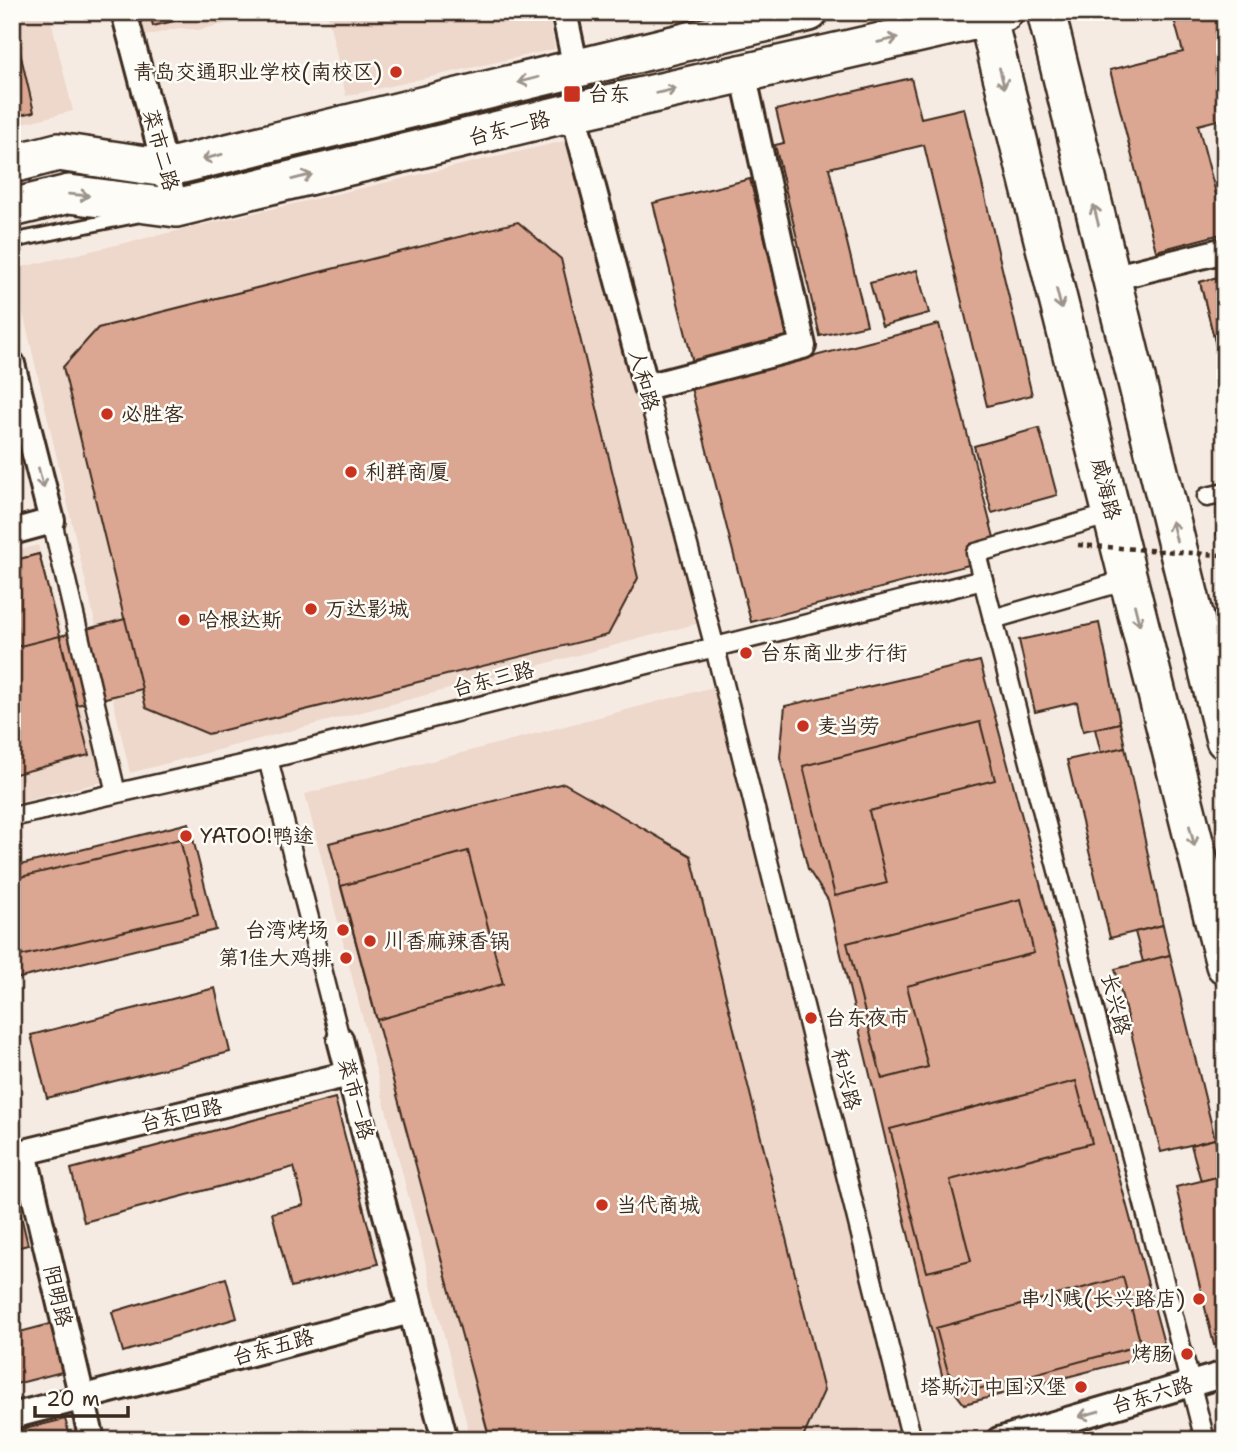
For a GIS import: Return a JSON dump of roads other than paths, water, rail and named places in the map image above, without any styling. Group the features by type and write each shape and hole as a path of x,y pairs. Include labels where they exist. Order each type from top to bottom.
{"main road":[{"name":"台东一路","path":"12,164 58,152 166,168 809,12"},
{"path":"1046,12 1225,740"},
{"name":"台东一路","path":"12,208 69,194 176,208 992,14"},
{"name":"威海路","path":"992,14 1056,290 1225,965"}],"street":[{"name":"菜市二路","path":"124,12 176,208"},
{"path":"564,12 576,68"},
{"path":"646,387 803,346 743,73"},
{"name":"人和路","path":"573,112 715,648"},
{"path":"1112,278 1225,250"},
{"path":"12,364 116,793"},
{"path":"1207,497 1225,493"},
{"name":"长兴路","path":"1101,517 976,553 1205,1440"},
{"path":"12,532 52,522"},
{"name":"台东三路","path":"12,817 268,759 984,580"},
{"path":"993,619 1117,583"},
{"name":"和兴路","path":"715,648 912,1440"},
{"name":"菜市一路","path":"268,759 444,1440"},
{"name":"台东四路","path":"18,1154 349,1074"},
{"name":"阳明路","path":"18,1154 92,1440"},
{"name":"台东五路","path":"12,1416 411,1311"},
{"name":"台东六路","path":"999,1440 1225,1374"}],"lane":[{"path":"12,241 176,208"}],"place":[{"name":"青岛交通职业学校(南校区)","path":"396,72"},
{"name":"台东","path":"572,94"},
{"name":"必胜客","path":"107,414"},
{"name":"利群商厦","path":"351,472"},
{"name":"万达影城","path":"311,609"},
{"name":"哈根达斯","path":"184,620"},
{"name":"台东商业步行街","path":"746,653"},
{"name":"麦当劳","path":"803,726"},
{"name":"YATOO!鸭途","path":"186,836"},
{"name":"台湾烤场","path":"343,930"},
{"name":"川香麻辣香锅","path":"370,941"},
{"name":"第1佳大鸡排","path":"346,958"},
{"name":"台东夜市","path":"811,1018"},
{"name":"当代商城","path":"602,1205"},
{"name":"串小贱(长兴路店)","path":"1199,1299"},
{"name":"烤肠","path":"1187,1354"},
{"name":"塔斯汀中国汉堡","path":"1081,1387"}]}
